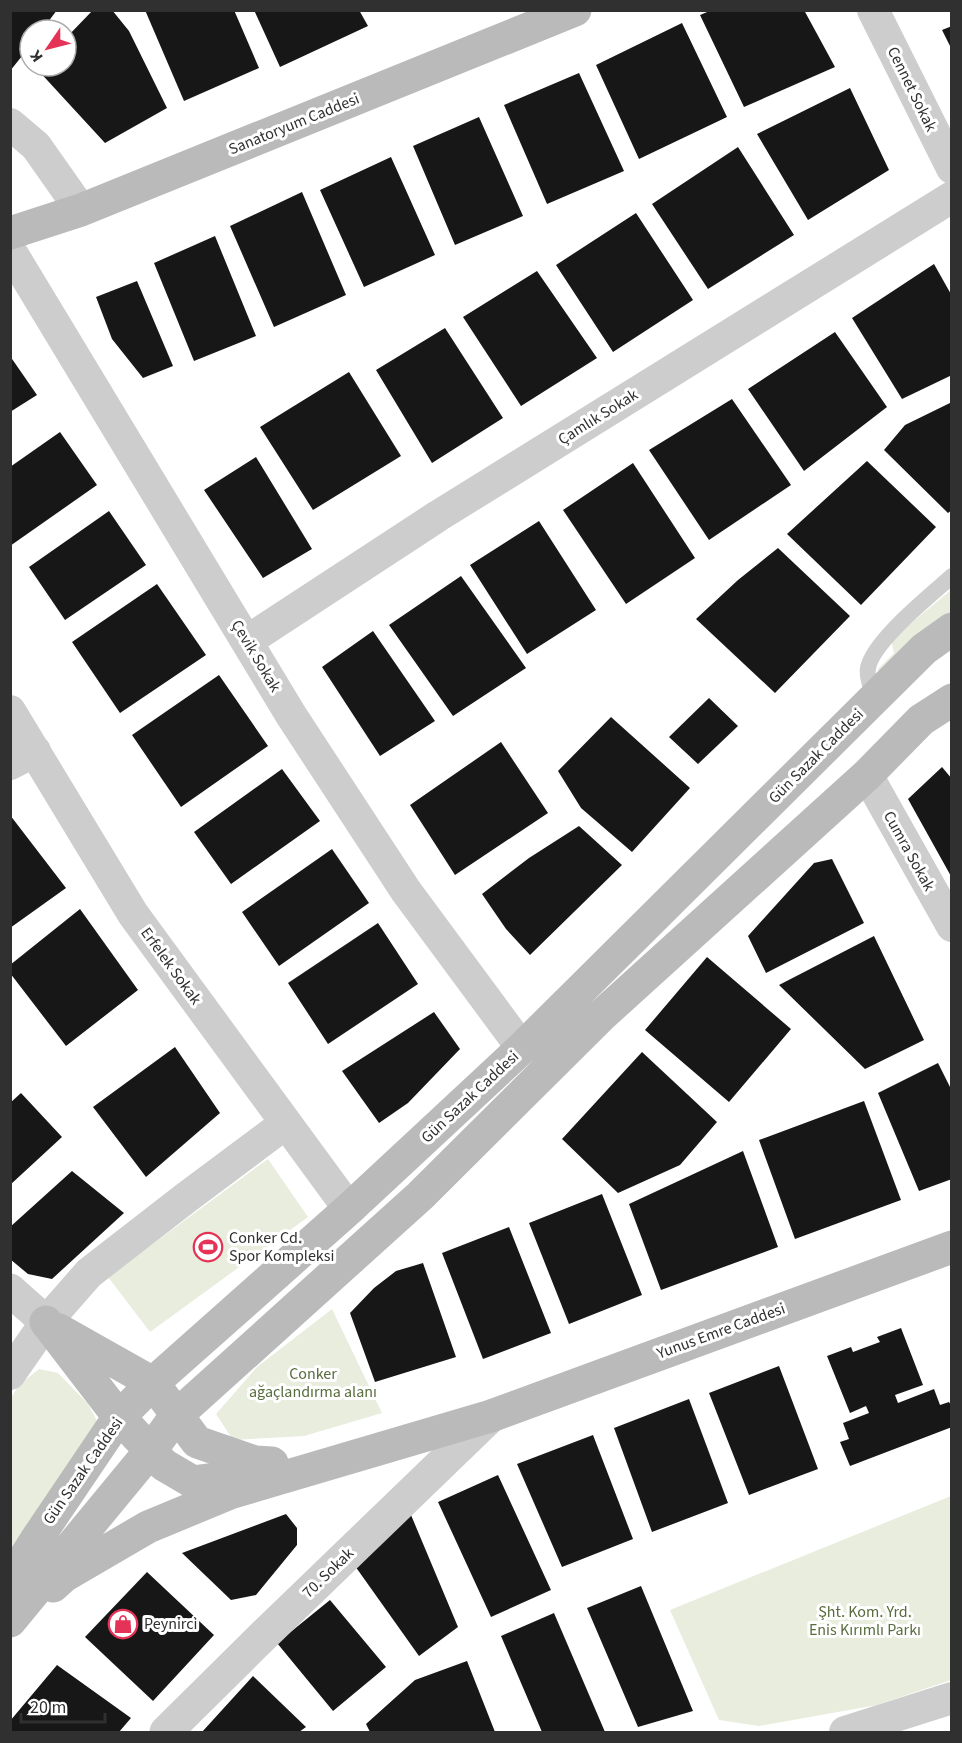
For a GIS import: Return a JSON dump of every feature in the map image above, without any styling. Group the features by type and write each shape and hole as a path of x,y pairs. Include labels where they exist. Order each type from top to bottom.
{"main road":[{"name":"Sanatoryum Caddesi","path":"10,233 81,210 575,10"},
{"name":"Gün Sazak Caddesi","path":"10,1581 119,1416 349,1209 522,1048 924,649 951,629"},
{"name":"Gün Sazak Caddesi","path":"10,1621 151,1450 176,1416 420,1196 601,1016 867,775 921,720 951,700"},
{"name":"Yunus Emre Caddesi","path":"322,1464 492,1416 951,1247"},
{"path":"46,1322 153,1383 197,1442 255,1462 322,1464"},
{"path":"46,1322 119,1416 164,1465 193,1482 322,1464"},
{"path":"10,1626 64,1576 148,1527 230,1492 322,1464"}],"street":[{"name":"Cennet Sokak","path":"873,10 951,168"},
{"path":"10,123 36,146 81,210"},
{"name":"Çamlık Sokak","path":"247,641 438,516 951,197"},
{"name":"Çevik Sokak","path":"10,250 291,715 406,891 522,1048"},
{"name":"Erfelek Sokak","path":"10,711 23,757 133,914 349,1209"},
{"name":"Cumra Sokak","path":"867,775 951,926"},
{"path":"10,1374 46,1322 90,1273 286,1123"},
{"path":"10,1290 46,1322"},
{"name":"70. Sokak","path":"166,1732 492,1416"},
{"path":"845,1732 951,1698"}],"lane":[{"path":"874,699 867,670 872,656 883,640 951,576"}],"green space":[{"path":"951,590 951,619 881,676 878,669 894,653 891,640"},
{"name":"Conker Cd. Spor Kompleksi","path":"268,1159 308,1217 150,1332 108,1277"},
{"name":"Conker ağaçlandırma alanı","path":"332,1309 382,1413 304,1436 233,1440 216,1414 257,1367"},
{"path":"39,1369 58,1373 88,1404 98,1423 11,1550 11,1398 18,1386"},
{"name":"Şht. Kom. Yrd. Enis Kırımlı Parkı","path":"951,1496 951,1680 877,1705 759,1726 719,1720 670,1610"}],"building":[{"path":"10,10 57,10 51,18 18,18 18,61 10,71"},
{"path":"93,10 112,10 129,31 167,108 105,143 45,78 78,78 78,26"},
{"path":"145,10 234,10 259,68 184,101"},
{"path":"254,10 359,10 368,26 280,67"},
{"path":"712,10 804,10 835,67 744,107 700,15"},
{"path":"682,23 727,117 639,159 596,65"},
{"path":"952,26 952,50 942,30"},
{"path":"579,73 624,171 547,204 504,105"},
{"path":"850,88 889,170 808,220 757,134"},
{"path":"479,117 523,216 455,245 413,146"},
{"path":"738,147 794,235 708,289 652,204"},
{"path":"391,157 435,255 364,287 320,190"},
{"path":"302,192 346,295 274,327 230,226"},
{"path":"636,213 693,300 613,352 556,265"},
{"path":"215,236 256,336 194,361 154,263"},
{"path":"934,264 952,296 952,375 902,399 852,318"},
{"path":"537,271 597,358 521,406 463,317"},
{"path":"137,281 173,366 143,378 112,339 96,297"},
{"path":"445,328 503,418 432,463 376,370"},
{"path":"835,332 887,407 804,471 748,389"},
{"path":"10,356 37,395 10,412"},
{"path":"349,372 401,456 313,510 260,427"},
{"path":"732,399 791,485 709,540 649,450"},
{"path":"952,402 952,510 948,513 884,450 905,425"},
{"path":"60,432 97,485 10,546 10,467"},
{"path":"256,457 312,549 263,578 204,490"},
{"path":"867,461 936,527 861,605 787,534"},
{"path":"633,463 695,558 626,604 563,510"},
{"path":"109,511 146,565 65,620 29,567"},
{"path":"539,521 596,610 527,654 470,565"},
{"path":"778,548 850,616 775,693 696,619 738,580"},
{"path":"461,576 526,668 453,716 389,625"},
{"path":"157,584 206,655 120,713 72,642"},
{"path":"373,631 435,721 380,756 322,667"},
{"path":"219,675 268,746 181,807 132,735"},
{"path":"709,698 738,726 698,764 669,737"},
{"path":"611,717 690,788 632,852 581,808 558,771"},
{"path":"501,742 548,813 455,875 410,805"},
{"path":"942,767 952,779 952,878 908,799"},
{"path":"282,769 320,821 231,884 194,832"},
{"path":"10,815 66,888 10,928"},
{"path":"579,826 622,865 530,955 506,929 482,894 529,858"},
{"path":"332,849 369,903 279,966 242,912"},
{"path":"832,859 864,923 766,973 748,936 814,863"},
{"path":"80,909 138,990 66,1046 10,973 10,965"},
{"path":"378,923 418,984 328,1044 288,983"},
{"path":"874,936 924,1040 865,1069 779,985"},
{"path":"707,957 791,1029 729,1102 645,1030"},
{"path":"434,1012 460,1049 408,1103 379,1123 342,1071"},
{"path":"175,1047 220,1113 146,1177 93,1107"},
{"path":"642,1052 717,1122 680,1165 618,1193 562,1139"},
{"path":"938,1063 952,1091 952,1179 919,1191 878,1093"},
{"path":"21,1093 62,1137 10,1185 10,1103"},
{"path":"864,1101 901,1200 795,1239 759,1140"},
{"path":"743,1151 778,1247 661,1290 629,1204"},
{"path":"72,1171 124,1213 52,1279 28,1274 10,1259 10,1227"},
{"path":"602,1194 642,1295 569,1324 529,1223"},
{"path":"509,1227 551,1333 483,1359 442,1253"},
{"path":"423,1263 456,1357 375,1382 350,1313 374,1288 396,1271"},
{"path":"901,1328 923,1385 895,1395 898,1403 934,1389 940,1405 949,1402 952,1407 952,1427 850,1466 840,1442 849,1439 843,1423 869,1413 866,1406 850,1413 827,1356 851,1347 853,1352 880,1342 877,1337"},
{"path":"779,1366 818,1469 749,1495 709,1393"},
{"path":"689,1399 728,1503 652,1532 614,1428"},
{"path":"593,1435 633,1539 562,1567 517,1464"},
{"path":"498,1475 551,1590 491,1617 438,1502"},
{"path":"286,1514 297,1528 297,1545 256,1595 231,1600 182,1553"},
{"path":"411,1515 458,1627 419,1656 355,1566"},
{"path":"147,1572 214,1635 153,1701 85,1637"},
{"path":"641,1586 693,1711 638,1727 587,1608"},
{"path":"330,1600 386,1667 333,1711 277,1643"},
{"path":"554,1613 605,1732 542,1732 501,1636"},
{"path":"467,1661 495,1732 370,1732 366,1724 415,1680"},
{"path":"57,1665 131,1718 119,1732 10,1732 10,1721"},
{"path":"253,1676 306,1727 299,1732 202,1732"}],"place":[{"name":"Conker Cd. Spor Kompleksi","path":"208,1247"},
{"name":"Peynirci","path":"123,1624"}]}
